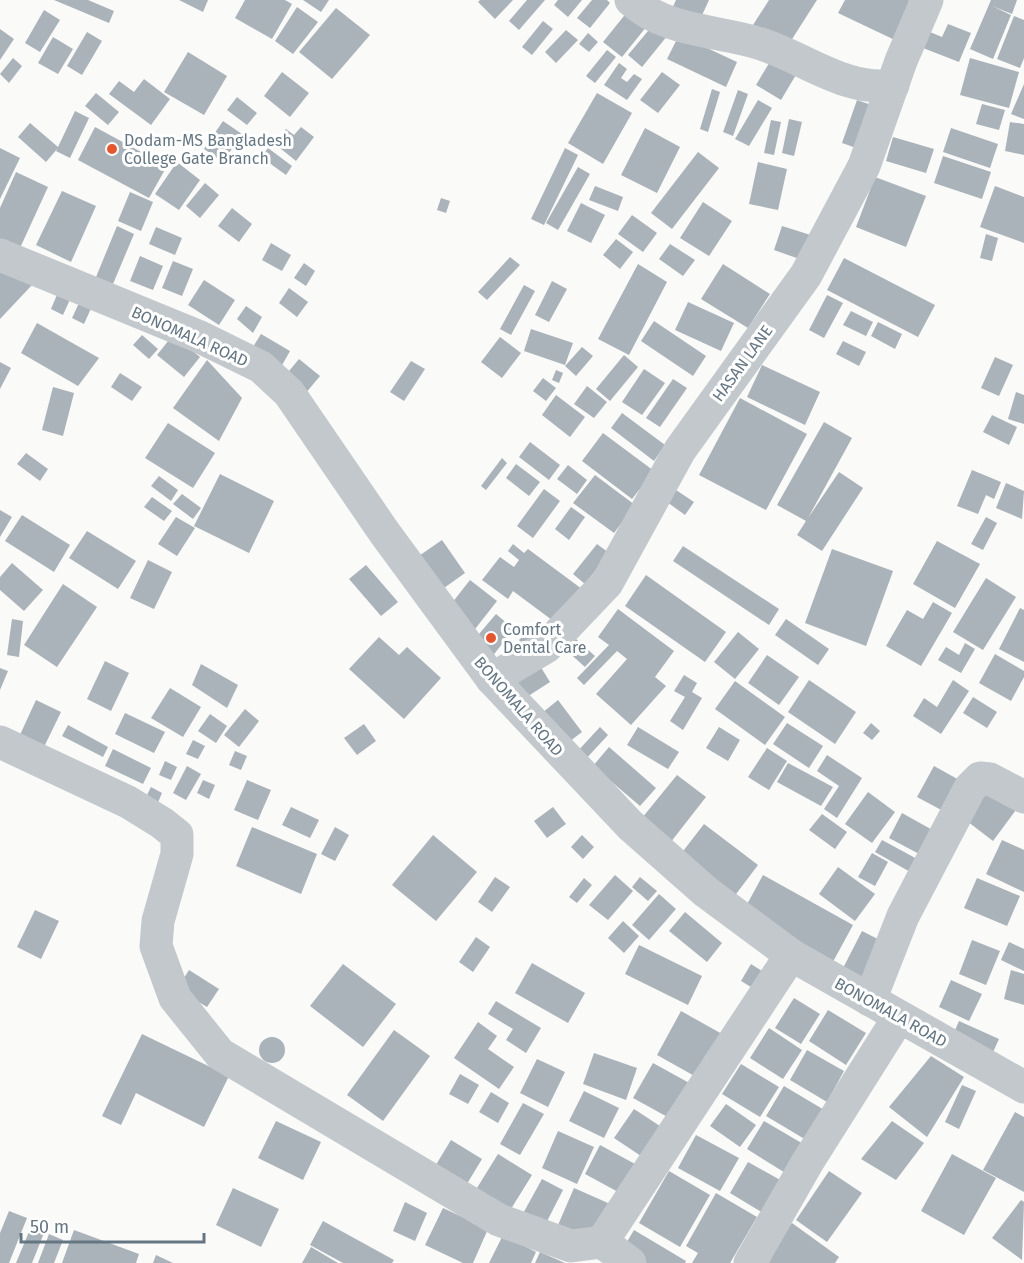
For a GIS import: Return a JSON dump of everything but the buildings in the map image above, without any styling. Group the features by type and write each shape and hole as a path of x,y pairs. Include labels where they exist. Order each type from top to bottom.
{"street":[{"path":"631,0 681,26 764,45 819,70 873,88 893,85"},
{"name":"HASAN LANE","path":"492,680 546,647 608,583 680,450 806,275 864,166 927,0"},
{"name":"BONOMALA ROAD","path":"0,255 200,337 261,367 289,393 384,532 492,680 630,825 706,892 791,955 1024,1087"},
{"path":"0,742 128,802 177,835 177,854 158,921 156,946 175,998 220,1054 499,1220 580,1250 630,1263"},
{"path":"870,1000 903,916 970,788 980,778 990,779 1024,797"},
{"path":"580,1250 791,955"},
{"path":"750,1263 807,1162 899,1017"}],"place":[{"name":"Dodam-MS Bangladesh College Gate Branch","path":"112,149"},
{"name":"Comfort Dental Care","path":"491,638"}]}
